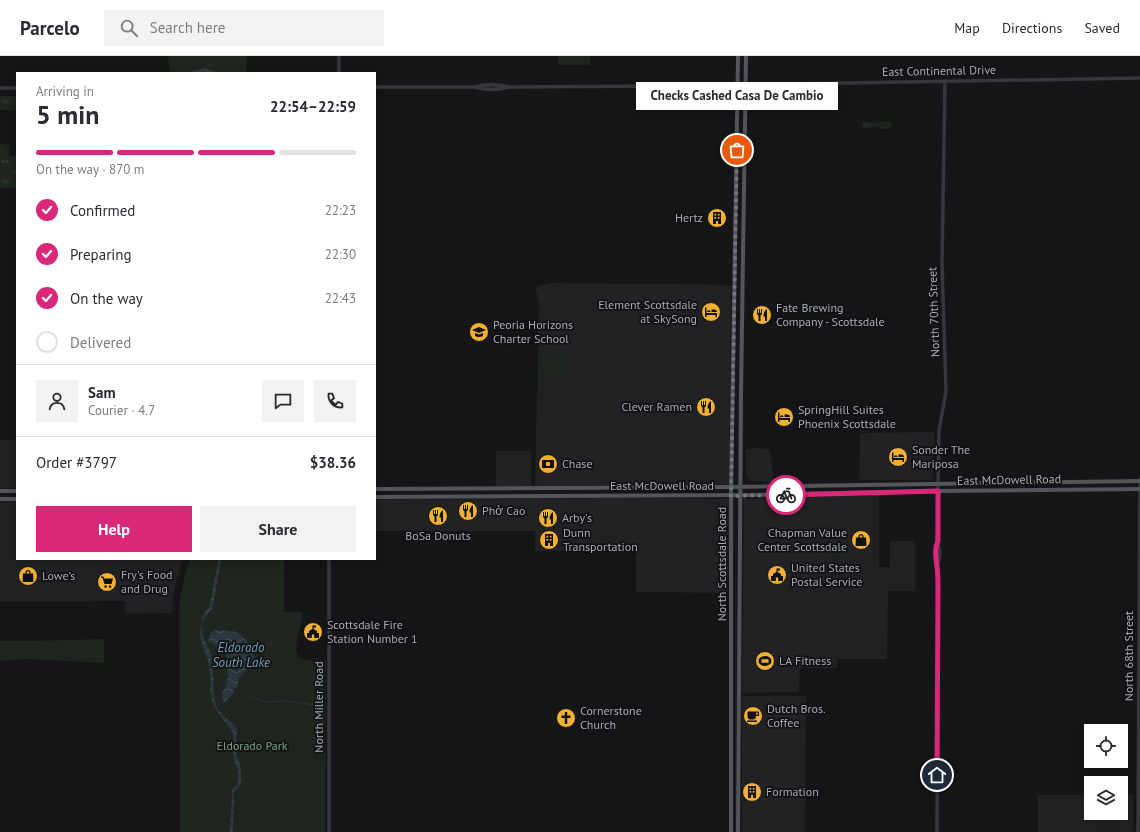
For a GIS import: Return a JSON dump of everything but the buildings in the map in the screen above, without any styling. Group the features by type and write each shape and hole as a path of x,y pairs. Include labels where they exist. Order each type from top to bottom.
{"main road":[{"name":"North Scottsdale Road","path":"732,832 731,496 738,56"},
{"name":"North Scottsdale Road","path":"738,832 746,56"},
{"name":"East McDowell Road","path":"376,489 732,487 1140,480"},
{"path":"1029,482 1029,490"},
{"path":"1066,482 1066,490"},
{"path":"833,485 833,493"},
{"name":"East McDowell Road","path":"376,497 741,496 938,491 1140,489"},
{"path":"0,491 16,491"},
{"path":"0,499 16,499"}],"street":[{"path":"338,72 339,56"},
{"path":"197,72 205,70 211,72"},
{"name":"East Continental Drive","path":"376,87 504,88 673,86 686,88 691,86 1140,78"},
{"name":"North 70th Street","path":"937,832 937,567 939,561 939,423 946,400 942,263 945,81"},
{"path":"0,88 16,88"},
{"name":"North 68th Street","path":"1138,832 1140,480"},
{"name":"North Miller Road","path":"329,560 329,832"}],"shaded area":[{"path":"549,283 699,284 731,286 729,484 535,486 539,303 535,287"},
{"path":"935,432 933,480 859,480 860,433"},
{"path":"0,440 16,440 16,488 0,488"},
{"path":"746,449 770,449 774,482 749,481 746,477"},
{"path":"496,451 531,451 531,486 496,486"},
{"path":"879,495 879,567 890,567 890,541 915,541 915,591 888,591 887,659 837,659 837,668 800,668 799,692 742,693 744,499"},
{"path":"635,498 729,499 728,593 636,592 636,550 535,551 535,531 376,531 376,500"},
{"path":"16,502 16,560 183,560 174,590 172,613 126,614 125,601 0,602 0,503"},
{"path":"742,696 806,696 805,832 742,832"},
{"path":"1038,795 1084,795 1084,820 1128,820 1128,795 1133,795 1133,832 1038,832"}],"green space":[{"path":"168,56 247,56 246,72 170,72"},
{"path":"558,56 591,56 590,65 560,65 558,63"},
{"path":"0,96 16,96 16,110 0,110"},
{"path":"890,122 892,126 889,129 882,129 877,126 863,129 862,123"},
{"path":"0,144 9,145 9,156 16,156 16,188 0,188"},
{"path":"565,354 565,376 540,375 541,355"},
{"name":"Eldorado Park","path":"190,560 284,560 284,612 303,612 297,640 297,653 300,658 306,660 326,660 325,832 180,832 179,610"},
{"path":"104,639 104,663 28,659 0,661 0,641"}],"water":[{"path":"219,560 221,560 213,607 202,622 202,617 209,607"},
{"path":"203,627 202,634 211,654 214,683 212,691 217,708 235,725 237,730 236,753 241,768 241,782 239,787 234,792 233,832 230,832 232,789 238,784 238,770 233,754 233,733 214,707 212,700 208,661 200,637 201,628"},
{"name":"Eldorado South Lake","path":"215,630 226,630 238,633 249,644 254,644 255,652 253,662 239,678 237,688 234,688 234,692 225,702 222,700 222,692 226,687 228,677 226,653 208,640 211,632"}],"waterway":[{"path":"254,653 272,641"},
{"path":"213,687 214,698"},
{"path":"250,696 266,702 284,701 316,705"}],"way so far":[{"path":"737,150 731,496 786,495"}],"place":[{"name":"Checks Cashed Casa De Cambio","path":"737,150"},
{"name":"Hertz","path":"717,218"},
{"name":"Element Scottsdale at SkySong","path":"711,312"},
{"name":"Fate Brewing Company - Scottsdale","path":"762,315"},
{"name":"Peoria Horizons Charter School","path":"479,332"},
{"name":"Clever Ramen","path":"706,407"},
{"name":"SpringHill Suites Phoenix Scottsdale","path":"784,417"},
{"name":"Sonder The Mariposa","path":"898,457"},
{"name":"Chase","path":"548,464"},
{"name":"Phở Cao","path":"468,511"},
{"name":"BoSa Donuts","path":"438,516"},
{"name":"Arby's","path":"548,518"},
{"name":"Dunn Transportation","path":"549,540"},
{"name":"Chapman Value Center Scottsdale","path":"861,540"},
{"name":"United States Postal Service","path":"777,575"},
{"name":"Lowe's","path":"28,576"},
{"name":"Fry's Food and Drug","path":"107,582"},
{"name":"Scottsdale Fire Station Number 1","path":"313,632"},
{"name":"LA Fitness","path":"765,661"},
{"name":"Dutch Bros. Coffee","path":"753,716"},
{"name":"Cornerstone Church","path":"566,718"},
{"name":"Formation","path":"752,792"}],"route":[{"path":"786,495 938,491 938,541 936,546 935,561 937,567 938,587 937,775"}]}
